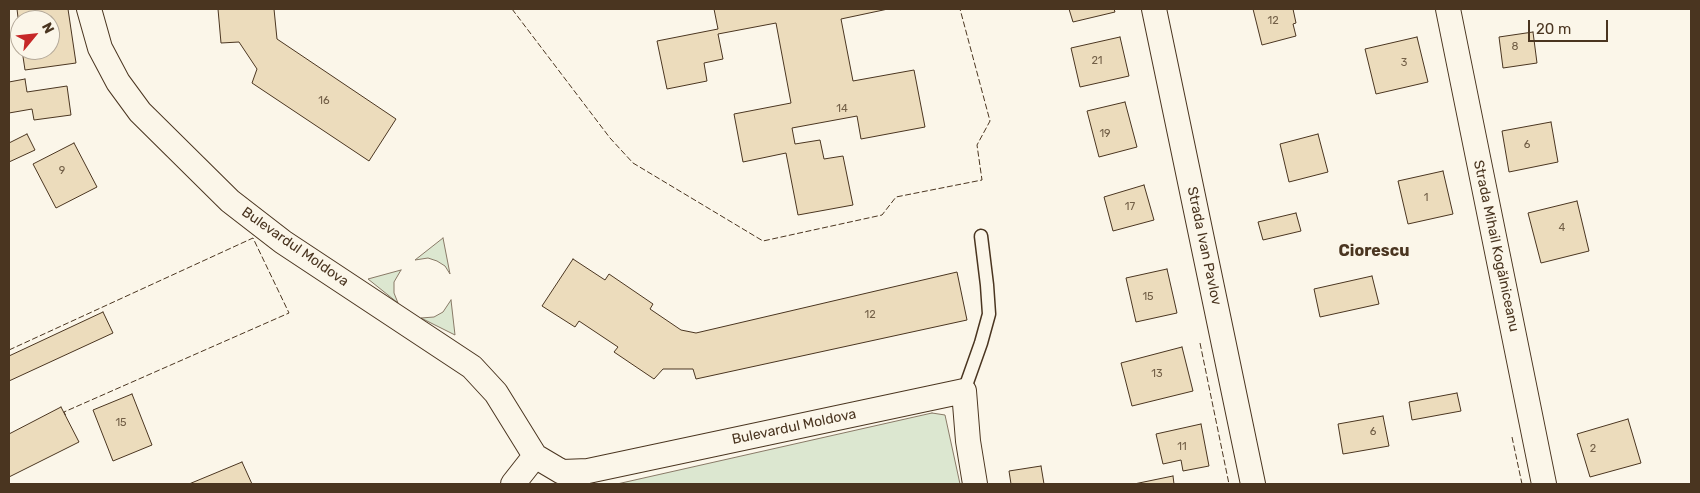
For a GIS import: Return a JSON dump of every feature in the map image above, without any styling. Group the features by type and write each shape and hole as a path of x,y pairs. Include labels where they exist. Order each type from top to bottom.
{"street":[{"name":"Bulevardul Moldova","path":"89,9 100,48 118,82 140,112 230,202 283,242 472,367 496,394 535,456 562,472 588,471 964,391"},
{"name":"Strada Ivan Pavlov","path":"1154,9 1253,484"},
{"name":"Strada Mihail Kogălniceanu","path":"1448,9 1530,407 1544,484"},
{"path":"964,391 974,484"},
{"path":"513,484 535,456"}],"lane":[{"path":"964,391 989,314 981,236"}],"green space":[{"path":"443,238 450,274 445,266 437,261 428,258 415,260"},
{"path":"401,270 394,282 394,293 398,303 368,279"},
{"path":"451,300 455,335 421,318 434,317 443,312"},
{"path":"932,413 945,415 960,484 617,484"}],"building":[{"path":"68,9 76,63 25,70 24,60 60,60 60,10 17,10"},
{"path":"218,9 274,9 277,39 396,119 369,161 252,83 257,69 239,42 221,43"},
{"path":"714,9 888,9 841,19 853,81 914,70 925,127 861,139 857,116 792,128 795,144 820,140 824,159 843,156 853,205 798,215 786,153 743,162 734,114 791,103 776,23 718,34 723,59 704,63 707,81 667,89 657,41 718,29"},
{"path":"1069,9 1114,9 1115,12 1073,22"},
{"path":"1253,9 1293,9 1296,23 1293,24 1296,36 1262,45"},
{"path":"1533,32 1537,63 1503,68 1499,37"},
{"path":"1120,37 1129,76 1080,87 1071,48"},
{"path":"1417,37 1428,82 1376,94 1365,49"},
{"path":"25,79 27,92 67,86 71,115 34,120 32,109 9,113 9,82"},
{"path":"1125,102 1137,147 1099,157 1087,111"},
{"path":"1551,122 1558,162 1509,172 1502,131"},
{"path":"27,134 35,150 9,162 9,143"},
{"path":"1318,134 1328,172 1289,182 1280,144"},
{"path":"74,143 97,187 56,208 33,164"},
{"path":"1443,171 1453,214 1408,224 1398,181"},
{"path":"1144,185 1154,220 1113,231 1104,197"},
{"path":"1577,201 1589,251 1541,263 1528,213"},
{"path":"1296,213 1301,231 1263,240 1258,222"},
{"path":"573,259 605,280 609,274 653,304 650,309 681,330 696,333 957,272 967,320 696,379 693,369 663,369 654,379 614,352 618,347 579,321 575,327 542,306"},
{"path":"1167,269 1177,313 1136,322 1126,278"},
{"path":"1372,276 1379,304 1320,317 1314,289"},
{"path":"103,312 113,333 9,381 9,356"},
{"path":"1182,347 1193,391 1132,406 1121,363"},
{"path":"1457,393 1461,411 1412,420 1409,402"},
{"path":"132,394 152,445 113,461 93,410"},
{"path":"61,407 79,442 9,477 9,434"},
{"path":"1383,416 1389,446 1343,454 1338,424"},
{"path":"1628,419 1641,463 1590,477 1577,434"},
{"path":"1201,424 1209,466 1183,471 1181,460 1163,464 1156,434"},
{"path":"242,462 252,484 189,484"},
{"path":"1041,466 1044,484 1011,484 1009,471"},
{"path":"1173,476 1174,484 1134,484"}],"fence":[{"path":"512,9 610,138 633,163 763,241 882,215 896,197 982,180 977,145 990,121 960,9"},
{"path":"9,350 253,238 289,313 64,412 66,416"},
{"path":"1200,343 1229,484"},
{"path":"1512,437 1522,484"}],"district":[{"name":"Ciorescu","path":"1374,251"}]}
